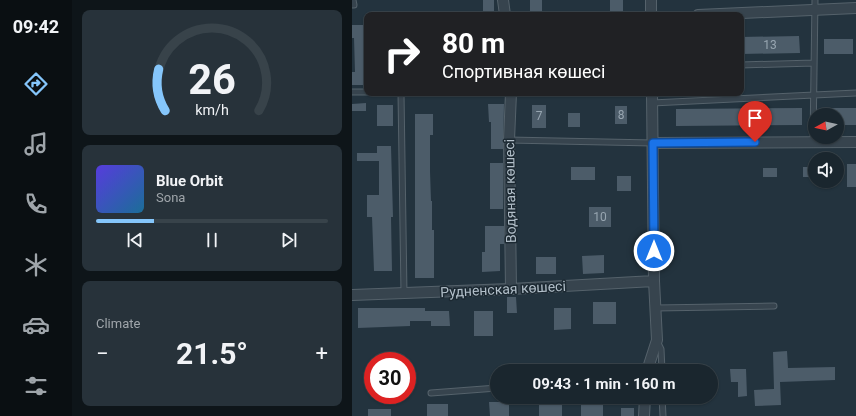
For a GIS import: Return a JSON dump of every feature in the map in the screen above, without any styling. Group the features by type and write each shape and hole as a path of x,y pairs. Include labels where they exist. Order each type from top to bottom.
{"street":[{"path":"503,0 505,12"},
{"path":"651,0 652,12"},
{"path":"733,12 815,5 856,8"},
{"name":"Водяная көшесі","path":"511,96 509,140 511,289"},
{"path":"649,364 657,340 654,282 652,98"},
{"path":"653,143 808,142"},
{"path":"844,142 856,142"},
{"name":"Рудненская көшесі","path":"352,295 404,294 654,282"},
{"path":"644,416 645,404"}],"lane":[{"path":"352,5 354,5 353,0"},
{"path":"814,108 815,5"},
{"path":"744,65 814,63"},
{"path":"352,92 364,92"},
{"path":"652,98 856,93"},
{"path":"401,96 404,294"},
{"path":"509,140 653,143"},
{"path":"656,308 774,306"},
{"path":"657,340 661,349 662,364"},
{"path":"431,393 490,389"},
{"path":"662,404 663,416"}],"building":[{"path":"483,0 494,0 494,12 483,12"},
{"path":"530,0 542,0 542,12 530,12"},
{"path":"610,0 623,0 623,12 610,12"},
{"path":"352,25 364,25 364,85 352,85 352,72 355,72 354,38 352,38"},
{"path":"799,36 800,53 744,54 744,37"},
{"path":"824,39 853,39 853,54 824,54"},
{"path":"366,103 366,111 352,111 352,104"},
{"path":"488,104 504,104 503,149 491,149 491,122 489,122"},
{"path":"377,105 393,105 393,126 377,126"},
{"path":"532,105 546,105 546,128 532,128"},
{"path":"615,106 627,106 627,124 615,124"},
{"path":"802,108 802,125 676,126 676,109"},
{"path":"844,108 856,108 856,125 844,125"},
{"path":"568,113 580,113 580,127 568,127"},
{"path":"415,114 433,114 433,135 430,135 430,171 432,230 434,230 434,278 415,278"},
{"path":"377,146 391,146 393,217 391,217 392,271 374,271 372,217 367,217 367,195 379,195 379,161 357,161 357,153 377,153"},
{"path":"490,163 503,163 503,209 490,209"},
{"path":"847,164 856,164 856,187 847,187"},
{"path":"571,167 595,167 595,180 571,180"},
{"path":"803,167 808,167 808,177 803,177"},
{"path":"763,168 777,168 777,177 763,177"},
{"path":"617,176 631,176 631,191 617,191"},
{"path":"589,207 611,207 611,227 589,227"},
{"path":"485,226 504,226 504,244 500,244 500,271 482,272 482,252 485,252"},
{"path":"604,255 604,273 583,274 582,256"},
{"path":"536,257 556,257 556,274 536,274"},
{"path":"507,297 516,297 517,313 507,313"},
{"path":"593,302 616,302 616,324 593,324"},
{"path":"358,308 425,308 425,311 449,311 450,326 431,326 431,321 410,321 410,326 358,328"},
{"path":"554,308 571,308 571,329 554,330"},
{"path":"474,311 493,311 493,336 474,336"},
{"path":"787,351 788,368 835,367 835,380 780,382 781,405 755,406 754,390 774,389 773,352"},
{"path":"730,369 746,369 747,396 738,397 738,382 731,382"},
{"path":"489,402 490,404 509,404 509,416 490,416"},
{"path":"427,404 448,404 448,416 427,416"},
{"path":"539,404 562,404 562,416 539,416"},
{"path":"581,404 603,404 603,416 581,416"},
{"path":"621,408 634,408 634,416 621,416"},
{"path":"368,409 391,409 391,416 368,416"}],"route":[{"path":"654,251 653,143 755,142"}]}
